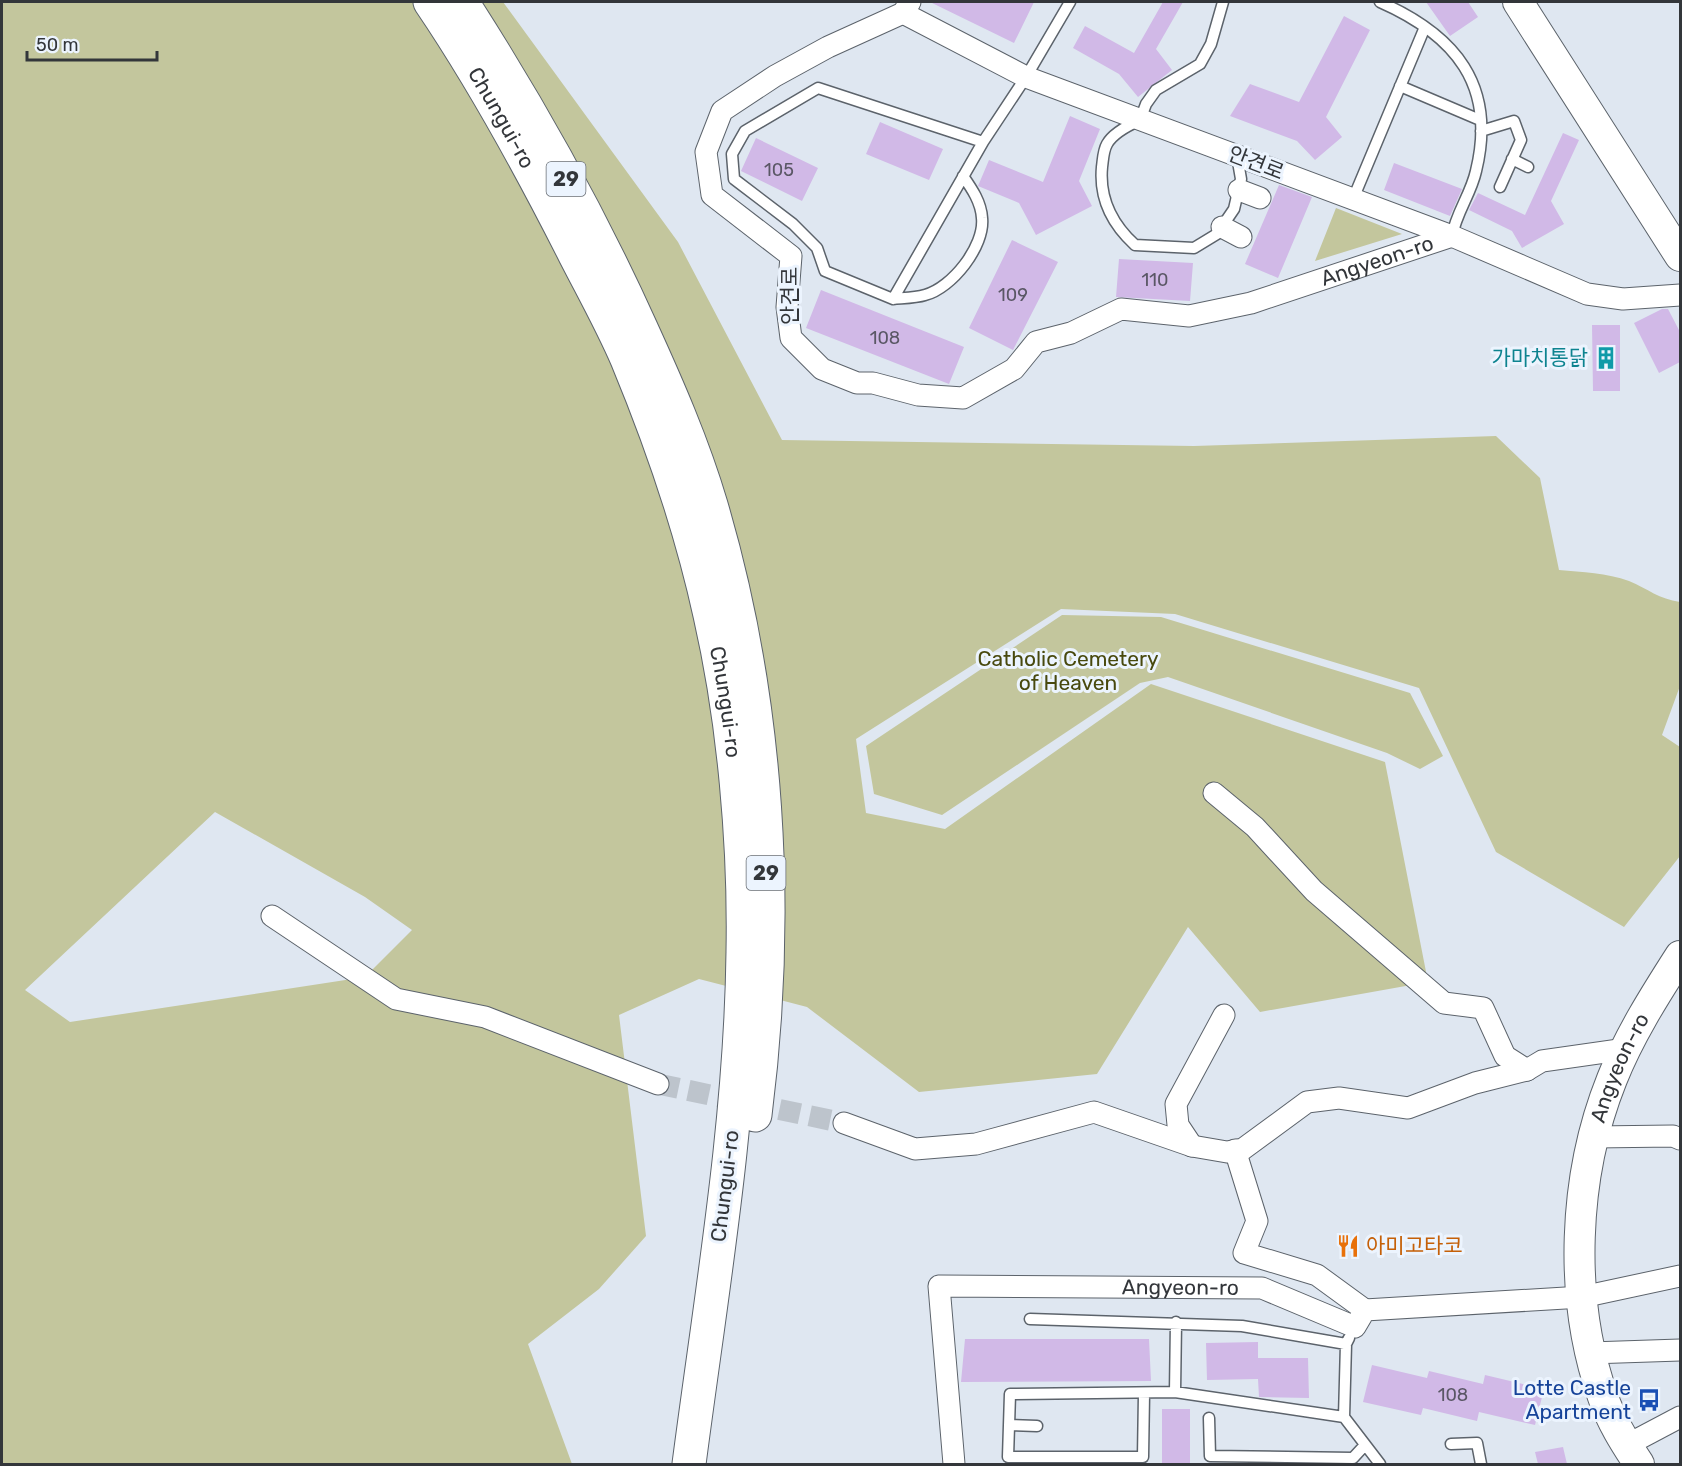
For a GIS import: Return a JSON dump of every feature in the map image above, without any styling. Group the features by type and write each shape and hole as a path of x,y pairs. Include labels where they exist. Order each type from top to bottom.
{"highway":[{"name":"Chungui-ro","path":"430,2 463,50 526,160 626,358 676,495 711,616 725,706 740,841 742,998 735,1107 689,1464"},
{"name":"Chungui-ro","path":"462,2 500,59 575,195 657,363 710,501 734,593 744,644 763,794 767,964 763,1056 711,1464"}],"main road":[{"path":"1518,2 1680,256"},
{"name":"Angyeon-ro","path":"1633,1455 1603,1398 1590,1353 1582,1298 1583,1207 1594,1137 1612,1080 1626,1049 1680,956"}],"street":[{"name":"안견로","path":"907,7 1026,77 1452,236 1251,303 1189,316 1121,309 1071,333 1036,342 1014,369 963,398 918,395 873,383 857,383 822,369 791,338 787,307 791,256 712,195 706,152 722,111 775,76 907,7"},
{"path":"1239,190 1260,198"},
{"path":"1222,227 1241,237"},
{"name":"Angyeon-ro","path":"1452,236 1596,296 1631,299 1680,295"},
{"path":"1214,793 1255,827 1314,891 1444,1003 1483,1008 1505,1056 1527,1070"},
{"path":"272,916 396,999 485,1017 658,1084"},
{"path":"1192,1146 1178,1125 1176,1104 1224,1015"},
{"path":"844,1123 915,1149 976,1143 1094,1112 1192,1146 1227,1152 1243,1149 1307,1102 1339,1098 1408,1108 1475,1083 1527,1070 1542,1061 1626,1049"},
{"path":"1594,1137 1672,1136 1680,1139"},
{"path":"1235,1150 1257,1221 1244,1253 1317,1275 1356,1327"},
{"path":"1582,1298 1680,1276"},
{"name":"Angyeon-ro","path":"954,1464 939,1286 1262,1288 1356,1327 1582,1298"},
{"path":"1590,1353 1680,1350"},
{"path":"1633,1455 1680,1417"}],"lane":[{"path":"1223,2 1211,44 1200,64 1156,90 1146,104 1140,120 1126,126 1107,144 1100,188 1107,208 1122,233 1135,245 1194,248 1217,234 1234,209 1241,179 1238,156"},
{"path":"1382,2 1405,13 1441,38 1467,66 1479,102 1480,125 1476,172 1452,236"},
{"path":"893,299 983,142 1026,77 1067,3"},
{"path":"1353,199 1425,27"},
{"path":"1400,86 1480,125 1514,121 1521,140 1500,187"},
{"name":"안견로","path":"893,299 825,272 817,248 793,224 734,178 732,154 745,131 818,88 983,142"},
{"path":"1512,159 1528,167"},
{"path":"893,299 926,295 959,274 968,259 979,237 983,219 976,196 963,176"},
{"path":"1030,1319 1356,1327 1344,1417 1380,1464"},
{"path":"1175,1392 1176,1322"},
{"path":"1144,1394 1143,1457 1008,1457 1010,1394 1175,1392 1344,1417"},
{"path":"1209,1418 1210,1456 1353,1458 1365,1445"},
{"path":"1010,1425 1037,1426"},
{"path":"1451,1444 1477,1443 1481,1464"}],"green space":[{"path":"2,2 503,2 678,242 782,440 1194,446 1496,436 1540,478 1559,570 1621,578 1660,596 1680,602 1680,686 1662,735 1680,747 1680,856 1624,927 1496,852 1419,688 1175,614 1061,609 856,739 866,813 945,829 1151,684 1385,762 1428,982 1260,1012 1188,927 1097,1074 919,1092 807,1007 699,979 619,1015 646,1236 599,1289 528,1344 572,1464 2,1464","holes":["215,812 365,897 412,930 365,977 70,1022 25,990"]},
{"path":"1336,208 1402,234 1315,261"},
{"name":"Catholic Cemetery of Heaven","path":"1062,615 1161,617 1410,693 1443,756 1420,769 1387,753 1168,677 1140,683 942,815 874,794 866,746"}],"building":[{"path":"930,2 1034,2 1014,43"},
{"path":"1163,2 1183,2 1156,49 1172,70 1138,97 1119,74 1073,48 1085,26 1134,53"},
{"path":"1426,2 1468,2 1478,17 1450,36"},
{"path":"1344,16 1370,30 1326,117 1342,137 1315,160 1297,141 1230,116 1250,84 1299,102"},
{"path":"1070,116 1100,129 1079,181 1092,206 1036,235 1019,203 978,186 989,160 1043,182"},
{"path":"880,122 943,149 929,180 866,154"},
{"path":"1563,133 1579,140 1551,201 1564,224 1522,248 1512,231 1469,210 1478,193 1525,215"},
{"path":"756,138 818,168 802,201 741,171"},
{"path":"1394,163 1462,189 1450,216 1384,190"},
{"path":"1279,185 1312,197 1278,278 1245,264"},
{"path":"1012,240 1058,262 1013,350 969,328"},
{"path":"1119,259 1193,263 1190,301 1116,297"},
{"path":"821,290 964,347 949,384 806,328"},
{"path":"1662,309 1668,309 1680,332 1680,362 1659,373 1634,323"},
{"name":"가마치통닭","path":"1592,325 1620,325 1620,391 1593,391"},
{"path":"965,1339 1149,1339 1151,1381 961,1382"},
{"path":"1258,1342 1258,1358 1308,1358 1309,1398 1259,1397 1258,1379 1207,1380 1206,1343"},
{"path":"1372,1365 1427,1378 1429,1371 1483,1384 1485,1375 1544,1389 1535,1425 1479,1412 1477,1421 1423,1408 1421,1415 1363,1402"},
{"path":"1162,1409 1190,1409 1190,1464 1162,1464"},
{"path":"1563,1447 1567,1464 1538,1464 1535,1452"}],"tunnel":[{"path":"658,1084 844,1123"}],"place":[{"name":"가마치통닭","path":"1606,358"},
{"name":"아미고타코","path":"1348,1246"},
{"name":"Lotte Castle Apartment","path":"1649,1400"}]}
